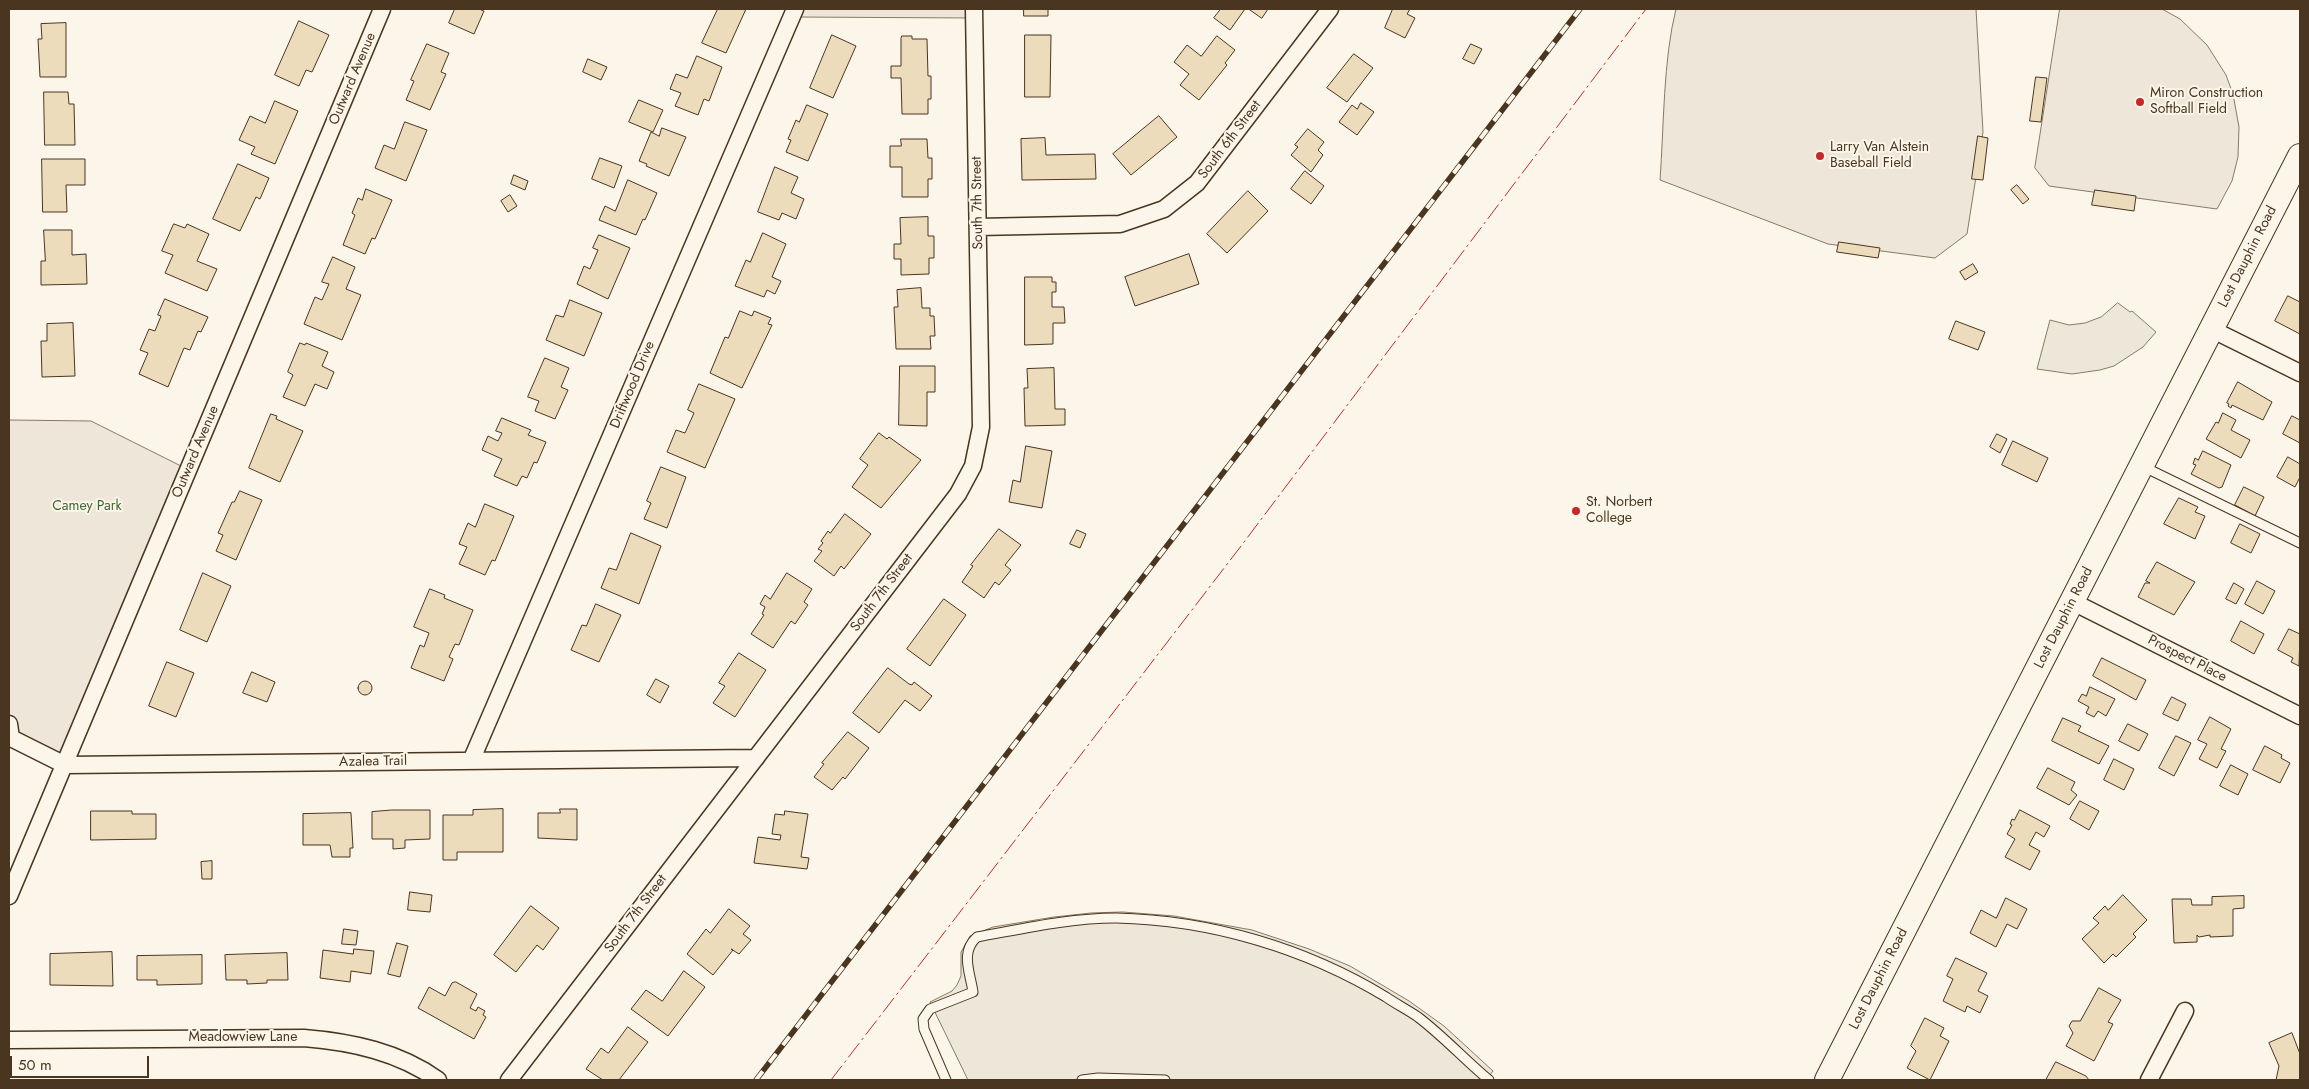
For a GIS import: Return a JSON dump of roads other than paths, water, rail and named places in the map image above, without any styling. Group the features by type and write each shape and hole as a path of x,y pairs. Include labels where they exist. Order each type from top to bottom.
{"main road":[{"name":"Lost Dauphin Road","path":"1827,1080 2299,160"}],"street":[{"name":"Outward Avenue","path":"9,896 382,9"},
{"name":"Driftwood Drive","path":"471,761 795,9"},
{"name":"South 7th Street","path":"509,1080 958,494 973,466 981,427 974,9"},
{"name":"South 6th Street","path":"978,227 1120,224 1164,209 1197,183 1330,9"},
{"path":"2211,329 2300,373"},
{"name":"Prospect Place","path":"2073,602 2300,716"},
{"name":"Azalea Trail","path":"9,724 10,738 65,765 756,758"},
{"path":"2149,1080 2185,1012"},
{"name":"Meadowview Lane","path":"9,1040 304,1038 341,1041 379,1051 409,1063 438,1080"}],"lane":[{"path":"2142,466 2300,543"},
{"path":"946,1080 924,1029 923,1019 930,1009 973,992 966,954 969,945 977,937 1051,923 1114,918 1167,921 1215,929 1311,959 1365,985 1418,1017 1489,1080"},
{"path":"1082,1080 1098,1078 1165,1080"}],"railway":[{"path":"756,1080 1580,9"}],"place":[{"name":"Miron Construction Softball Field","path":"2140,102"},
{"name":"Larry Van Alstein Baseball Field","path":"1820,156"},
{"name":"St. Norbert College","path":"1576,511"}],"park label":[{"name":"Camey Park","path":"87,507"}]}
